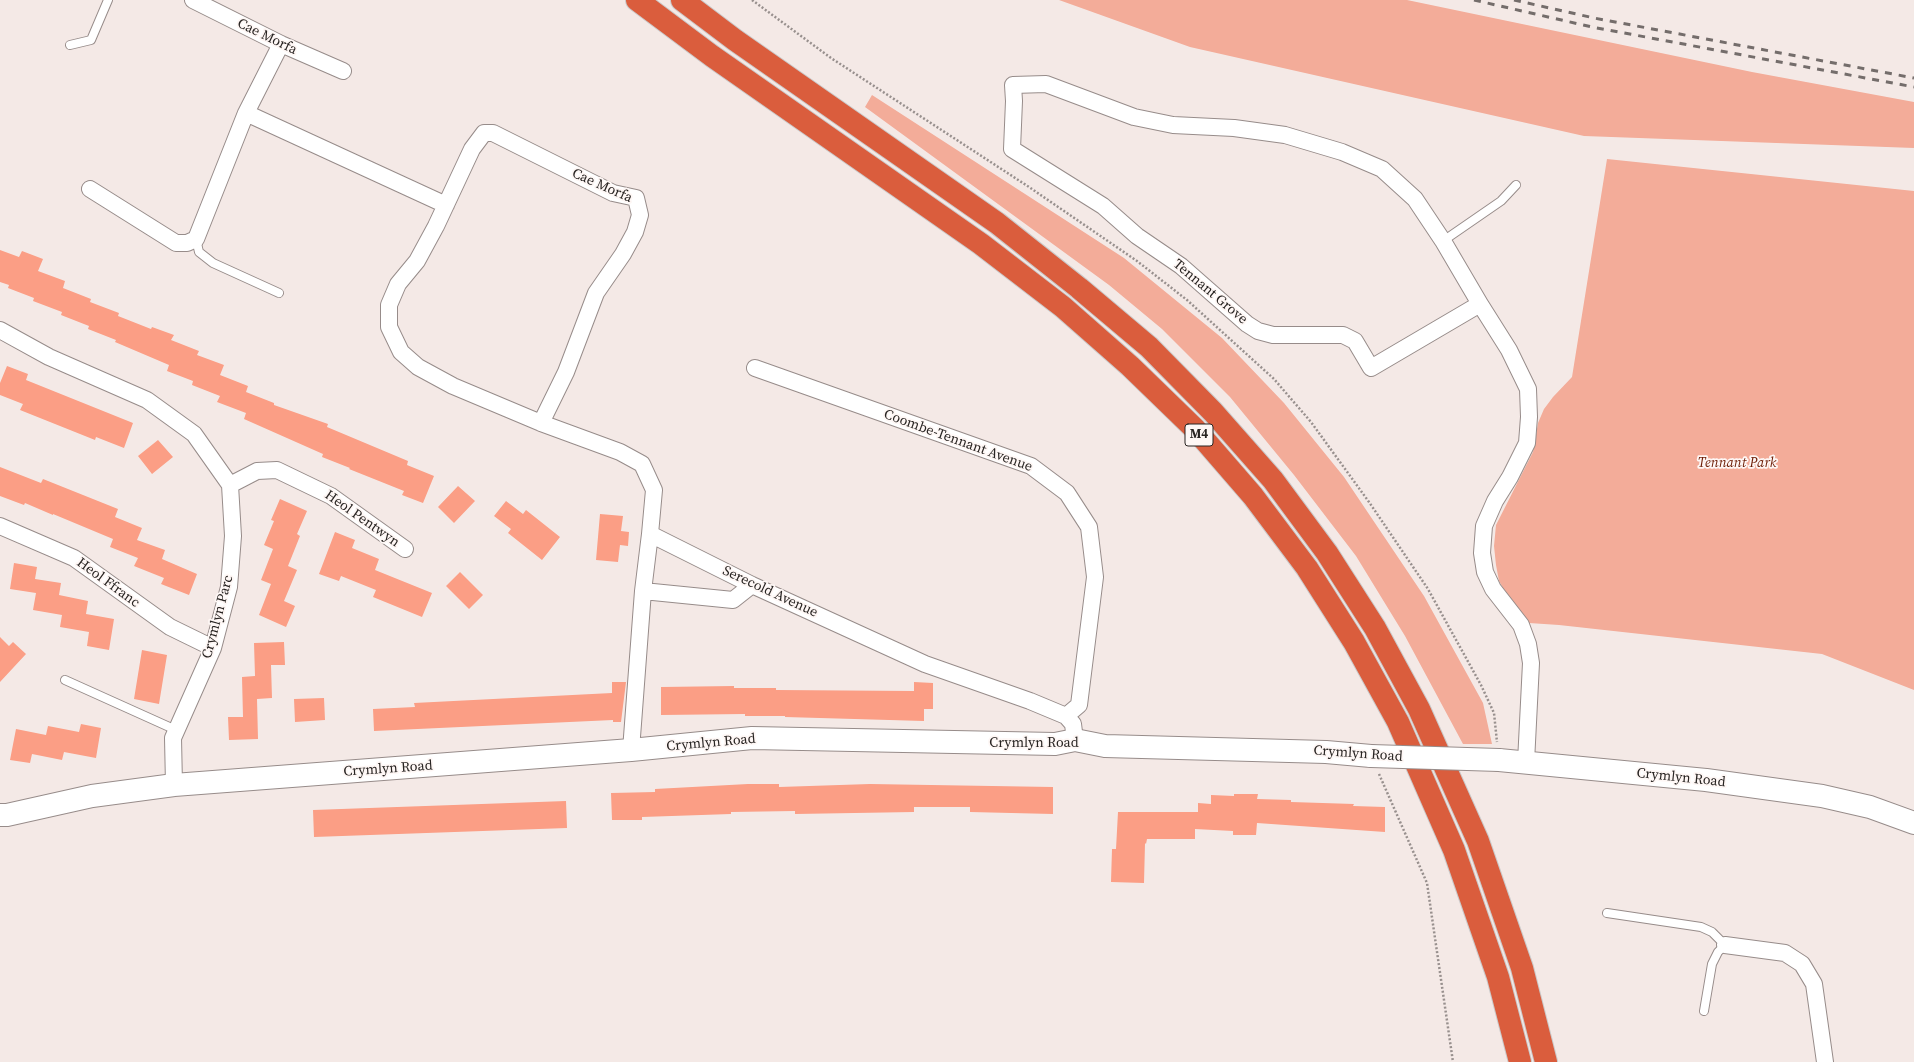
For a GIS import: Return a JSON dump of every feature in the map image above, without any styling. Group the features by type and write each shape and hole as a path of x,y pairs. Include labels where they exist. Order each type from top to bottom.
{"highway":[{"name":"M4","path":"636,0 712,56 981,244 1063,307 1130,366 1195,429 1254,496 1307,568 1354,642 1398,722 1454,850 1498,977 1520,1062"},
{"name":"M4","path":"682,0 735,40 997,223 1079,288 1149,347 1213,412 1273,480 1327,552 1376,628 1419,709 1478,841 1522,968 1546,1062"}],"street":[{"name":"Cae Morfa","path":"193,0 281,44 343,71"},
{"path":"90,189 176,243 187,243 196,239 246,113 281,44"},
{"name":"Tennant Grove","path":"1046,84 1134,118 1173,125 1234,128 1285,135 1342,152 1382,169 1415,199 1443,241 1480,304 1372,368 1355,341 1344,335 1272,335 1258,331 1247,324 1181,266 1138,236 1103,206 1012,149 1014,101 1013,85 1046,84"},
{"path":"246,113 446,205"},
{"name":"Cae Morfa","path":"541,423 566,372 596,293 635,232 640,215 636,198 613,193 493,132 484,133 472,149 446,205 417,261 398,284 389,305 389,327 401,352 418,367 453,386 541,423 620,452 642,464 654,490 650,534"},
{"path":"1480,304 1509,350 1528,389 1529,417 1527,443 1510,477 1495,501 1484,526 1482,553 1485,572 1493,590 1521,625 1528,644 1531,663 1526,762"},
{"path":"0,330 49,357 147,400 194,434 230,485"},
{"name":"Coombe-Tennant Avenue","path":"755,368 1031,466 1067,493 1089,527 1095,577 1079,706 1066,716"},
{"name":"Heol Pentwyn","path":"230,485 257,471 277,470 331,496 405,549"},
{"name":"Crymlyn Parc","path":"174,786 173,738 213,648 229,587 233,536 230,485"},
{"name":"Heol Ffranc","path":"0,526 74,558 170,627 213,648"},
{"path":"631,750 643,591 650,534"},
{"name":"Serecold Avenue","path":"650,534 752,585 925,664 1030,701 1066,716"},
{"path":"643,591 733,600 752,585"},
{"path":"1066,716 1073,724 1075,740"},
{"name":"Crymlyn Road","path":"0,815 7,815 92,796 174,786 631,750 752,738 1055,744 1075,740 1105,746 1326,752 1371,756 1499,760 1706,780 1822,796 1870,806 1914,823"},
{"path":"1724,945 1785,953 1802,964 1814,984 1826,1062"}],"lane":[{"path":"70,45 90,40 108,0"},
{"path":"1443,241 1501,201 1516,185"},
{"path":"196,239 199,252 213,263 279,293"},
{"path":"65,680 176,730"},
{"path":"1607,913 1700,927 1712,932 1724,945 1718,952 1712,964 1704,1011"}],"path":[{"path":"752,0 837,62 1029,187 1137,261 1187,300 1274,379 1311,422 1369,502 1428,589 1481,685 1494,713 1499,760"},
{"path":"1371,756 1427,883 1452,1062"}],"green space":[{"path":"1059,0 1407,0 1752,72 1914,102 1914,148 1584,136 1190,47"},
{"path":"872,95 1124,258 1222,338 1284,403 1344,477 1424,596 1483,703 1492,744 1463,744 1405,636 1356,556 1294,475 1230,397 1162,329 1109,285 865,107"},
{"name":"Tennant Park","path":"1607,159 1914,191 1914,690 1822,654 1529,623 1509,598 1499,581 1494,546 1496,525 1533,452 1538,423 1544,409 1572,377"}],"building":[{"path":"0,250 19,257 22,251 43,259 38,271 65,281 63,288 91,299 90,302 119,313 118,316 151,329 152,327 174,335 171,340 199,351 197,355 224,365 220,375 248,386 246,392 274,403 274,405 328,424 327,427 408,461 407,465 434,476 423,503 402,495 404,491 322,457 323,454 244,419 246,413 217,402 220,396 192,385 193,381 167,371 169,365 115,342 116,340 88,329 89,326 61,315 62,312 33,301 34,298 8,288 9,285 0,282"},
{"path":"7,366 28,374 26,380 133,423 124,448 96,437 95,440 20,410 23,404 0,395 0,383"},
{"path":"158,440 173,457 152,474 138,456"},
{"path":"0,467 41,483 43,479 118,509 115,517 142,528 137,540 165,550 162,559 197,574 189,595 161,584 164,578 134,566 138,558 110,547 113,539 25,503 24,505 0,496"},
{"path":"458,486 475,501 454,523 438,507"},
{"path":"280,499 307,511 297,534 300,536 288,566 297,570 284,601 295,606 286,627 259,615 271,584 261,580 273,549 264,545 274,521 271,520"},
{"path":"506,501 523,514 526,510 560,537 542,560 508,533 511,529 494,516"},
{"path":"600,514 623,516 621,531 629,532 628,546 620,545 618,562 596,560"},
{"path":"335,532 355,540 352,548 379,559 375,570 432,593 422,617 373,597 376,590 341,576 339,581 319,574"},
{"path":"14,563 37,567 35,579 61,583 59,595 88,601 86,614 114,619 109,650 87,646 89,632 60,627 62,615 33,610 36,593 10,589"},
{"path":"460,572 483,595 469,609 446,586"},
{"path":"0,637 9,646 13,642 26,654 0,682"},
{"path":"284,642 285,665 271,665 272,698 257,699 258,739 229,740 228,717 243,717 242,677 255,676 254,643"},
{"path":"142,650 167,655 159,704 134,699"},
{"path":"612,682 626,682 621,722 613,722 613,720 374,731 373,709 415,707 414,703 612,693"},
{"path":"914,682 933,683 933,709 924,709 924,721 745,716 745,714 661,715 661,687 734,686 734,688 776,688 776,690 914,691"},
{"path":"324,698 325,720 295,722 294,699"},
{"path":"81,724 101,728 96,758 64,752 62,760 32,754 30,763 10,760 16,729 46,735 48,726 79,732"},
{"path":"748,784 779,784 779,787 870,784 1053,787 1053,814 970,812 970,807 914,807 914,812 795,814 795,811 731,812 731,814 642,817 642,820 612,820 611,793 655,792 655,789"},
{"path":"1234,794 1258,794 1257,799 1291,800 1291,802 1354,804 1353,806 1385,807 1385,832 1257,823 1256,835 1233,835 1233,831 1195,829 1195,839 1147,839 1146,844 1145,843 1144,883 1111,882 1112,849 1116,849 1118,812 1198,812 1198,803 1211,804 1211,795 1234,796"},
{"path":"566,801 567,828 314,837 313,810"}],"railway":[{"path":"1474,0 1592,27 1914,87"},
{"path":"1514,0 1594,18 1914,78"}]}
